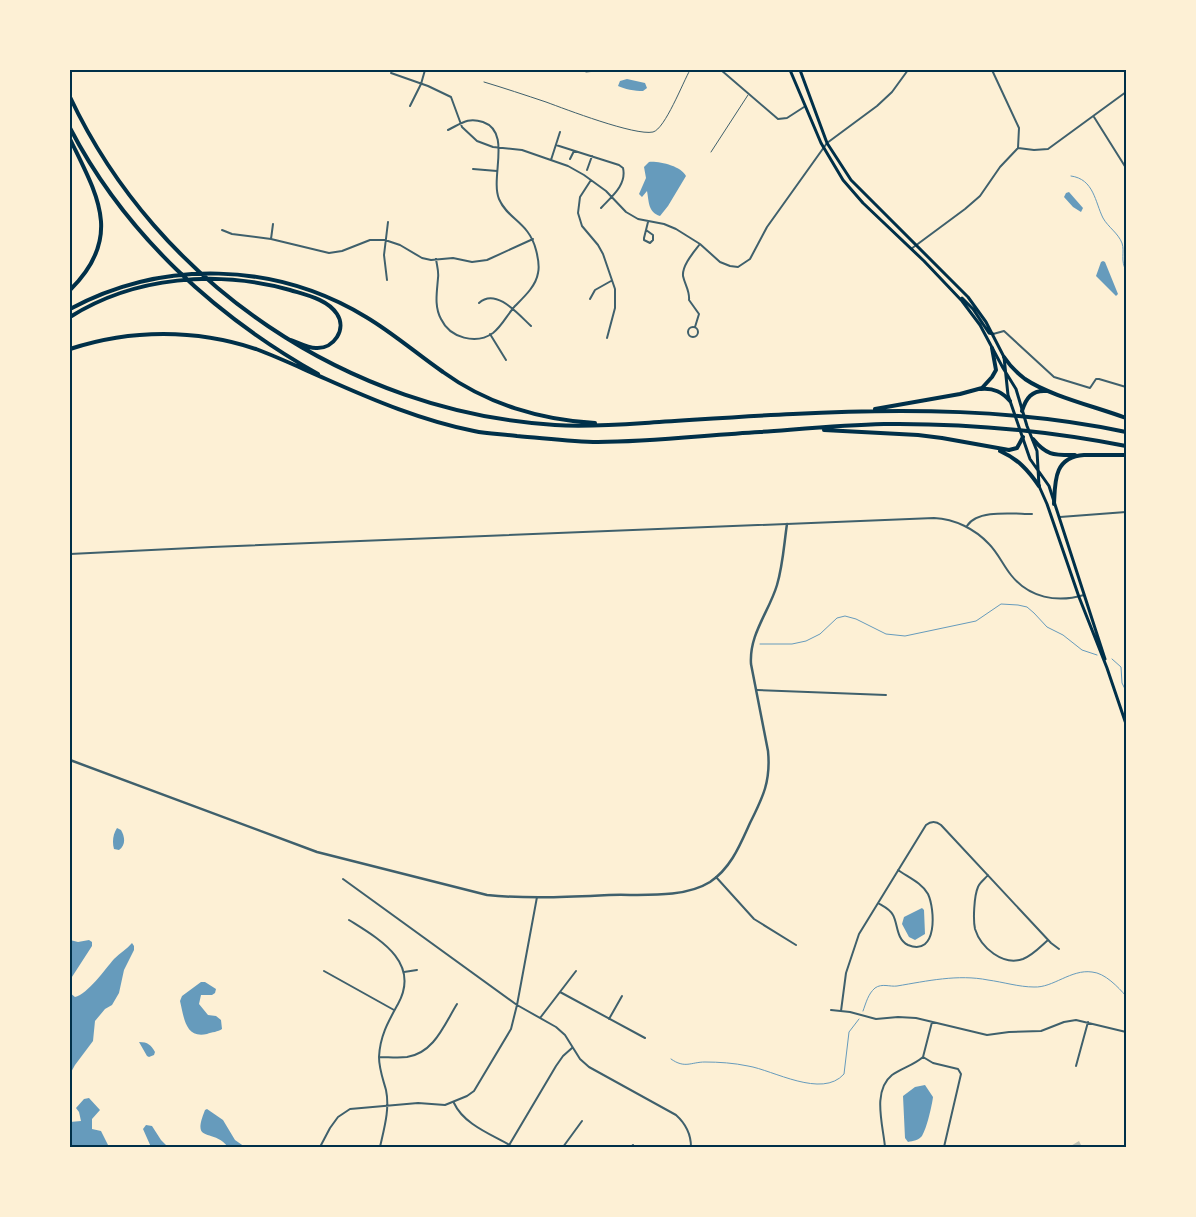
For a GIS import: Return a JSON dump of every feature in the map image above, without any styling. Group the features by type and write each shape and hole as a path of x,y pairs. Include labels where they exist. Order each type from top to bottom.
{"highway":[{"path":"70,97 109,167 130,196 160,232 191,264 229,298 270,328 319,358 361,378 405,395 452,409 531,423 583,426 888,408 977,390 992,389 1010,401"},
{"path":"70,128 93,167 120,206 152,244 194,287 236,321 284,354 356,393"},
{"path":"70,139 96,192 101,217 100,234 95,254 84,274 70,290"},
{"path":"70,309 92,298 122,287 165,276 220,273 273,279 315,292 339,302 378,325 450,377 496,402 558,419 618,425"},
{"path":"70,317 111,296 132,289 170,281 200,278 267,284 316,299 334,310 340,322 340,330 336,339 330,345 320,348 304,345 270,328"},
{"path":"70,349 101,340 141,335 181,335 210,338 257,350 356,393 403,411 475,431 550,439 624,442 893,424 940,425 1044,433 1126,446"},
{"path":"977,390 990,381 996,370 992,348"},
{"path":"1004,357 1014,370 1025,379 1058,394 1126,418"},
{"path":"1022,410 1026,399 1034,392 1043,391 1058,394"},
{"path":"840,412 920,411 1005,415 1126,432"},
{"path":"804,430 918,435 1013,450 1020,446 1023,437"},
{"path":"1033,439 1043,450 1054,455 1126,455"},
{"path":"994,448 1020,462 1028,469 1039,486"},
{"path":"1054,504 1055,480 1058,470 1068,460 1079,455"}],"main road":[{"path":"790,70 823,148 836,170 854,193 970,305 989,333 993,334"},
{"path":"800,70 827,143 843,170 857,188 968,297 982,315 993,334 1004,357 1007,391 1010,401 1030,459 1047,483 1126,724"},
{"path":"954,291 974,316 1016,389 1038,456 1039,486 1107,668"}],"street":[{"path":"410,106 421,84 425,70"},
{"path":"721,70 778,119 787,118 805,106"},
{"path":"391,73 450,97 454,103 460,124 477,141 499,148 518,149 574,169 612,196 626,212 638,220 664,224 700,244 720,262 738,267 746,263 767,227 827,143 892,92 908,70"},
{"path":"911,249 980,196 1000,167 1018,148 1019,128 992,70"},
{"path":"1018,148 1048,149 1126,92"},
{"path":"1094,117 1126,168"},
{"path":"436,259 438,276 437,305 440,319 446,328 464,338 478,339 497,329 531,288 538,276 539,264 533,239 501,202 496,189 499,148 497,135 489,125 473,120 448,130"},
{"path":"552,160 560,132"},
{"path":"556,145 619,165 623,168 622,183 601,208"},
{"path":"570,159 574,151"},
{"path":"587,170 592,156"},
{"path":"473,169 497,171"},
{"path":"591,180 580,197 578,218 585,231 598,245 603,254 615,293 616,304 610,333 607,338"},
{"path":"387,280 384,260 388,222"},
{"path":"646,230 653,235 653,240 650,243 644,240 646,230 648,222"},
{"path":"271,238 273,224"},
{"path":"222,230 232,234 271,238 329,253 342,251 365,242 385,240 400,245 422,258 449,258 472,262 482,261 533,239"},
{"path":"695,327 688,330 690,336 695,337 698,334 698,330 695,327 699,314 689,300 690,293 683,276 685,266 700,244"},
{"path":"590,299 595,290 611,281"},
{"path":"479,303 485,298 500,300 531,326"},
{"path":"993,334 1004,331 1054,377 1090,388 1096,379 1126,388"},
{"path":"490,334 506,360"},
{"path":"1058,517 1126,512"},
{"path":"966,527 970,521 978,516 1032,514"},
{"path":"70,554 934,518 966,527 977,534 990,545 1012,576 1027,590 1049,599 1084,595"},
{"path":"70,760 331,856 487,895 537,897 636,895 684,892 697,888 716,877 727,866 737,851 763,798 768,783 769,764 751,651 758,628 777,586 787,524"},
{"path":"756,690 886,695"},
{"path":"841,1011 846,973 860,931 926,826 933,822 941,825 1048,940 1060,949"},
{"path":"878,903 893,914 900,937 905,943 917,946 924,944 929,939 932,933 933,920 929,897 922,886 898,870"},
{"path":"988,875 978,887 974,918 977,934 985,946 999,957 1014,960 1031,955 1048,940"},
{"path":"716,877 754,919 796,945"},
{"path":"343,879 517,1005 560,1029 580,1059 594,1070 676,1116 686,1127 690,1136 691,1147"},
{"path":"320,1147 330,1128 343,1112 357,1107 418,1103 445,1105 454,1103 467,1096 479,1085 511,1030 537,897"},
{"path":"349,920 389,948 397,956 404,972 404,985 399,1001 388,1020 380,1041 380,1070 388,1105 380,1147"},
{"path":"404,972 418,970"},
{"path":"324,971 394,1010"},
{"path":"540,1018 576,971"},
{"path":"560,992 645,1038"},
{"path":"609,1019 622,996"},
{"path":"379,1057 404,1058 428,1049 457,1004"},
{"path":"831,1010 876,1019 907,1018 932,1022 987,1035 1041,1031 1068,1021 1088,1022 1126,1032"},
{"path":"885,1147 880,1099 883,1086 894,1074 923,1057 932,1022"},
{"path":"1076,1066 1088,1022"},
{"path":"509,1146 556,1066 572,1048"},
{"path":"923,1057 933,1063 958,1070 961,1074 944,1147"},
{"path":"454,1103 460,1114 467,1120 513,1147"},
{"path":"563,1147 582,1121"}],"lane":[{"path":"586,72 606,70"},
{"path":"484,82 594,119 640,132 653,132 665,120 690,70"},
{"path":"711,152 749,94"}],"water":[{"path":"627,79 645,83 647,88 640,91 618,86 620,81"},
{"path":"649,162 658,162 680,169 686,176 660,216 651,209 647,191 642,197 639,194 646,178 644,167"},
{"path":"1069,192 1083,208 1081,212 1073,207 1064,197"},
{"path":"1103,261 1118,294 1116,296 1096,276"},
{"path":"117,828 121,830 124,838 123,846 119,850 114,849 113,844"},
{"path":"922,908 924,910 925,934 915,940 909,937 902,924 904,917"},
{"path":"70,940 78,942 89,940 92,942 92,946 70,980"},
{"path":"132,943 134,950 124,970 119,993 112,1005 105,1009 95,1021 93,1041 70,1074 70,993 75,997 85,991 114,959"},
{"path":"201,982 205,982 216,989 212,995 201,995 199,1004 208,1015 216,1016 221,1020 222,1029 200,1035 190,1030 184,1020 180,1001 182,996"},
{"path":"139,1042 147,1043 151,1046 155,1052 154,1055 147,1056"},
{"path":"925,1085 933,1097 927,1122 921,1137 908,1142 905,1138 903,1096 915,1087"},
{"path":"89,1098 100,1110 92,1119 92,1129 101,1131 109,1147 70,1147 70,1122 81,1121 76,1108 84,1099"},
{"path":"207,1109 223,1120 235,1140 245,1147 228,1147 222,1141 202,1132 200,1128 201,1121"},
{"path":"146,1125 152,1126 168,1147 151,1147 143,1129"}],"building":[{"path":"1079,1141 1082,1147 1069,1147"}],"waterway":[{"path":"1071,176 1085,182 1093,192 1103,218 1122,243 1123,263 1126,270"},
{"path":"760,644 792,644 806,641 820,634 837,618 845,616 856,619 886,634 905,636 976,621 1001,604 1027,607 1047,627 1063,635 1082,650 1097,655"},
{"path":"1112,659 1121,667 1122,683 1126,691"},
{"path":"863,1011 871,993 875,988 883,985 897,986 954,978 977,978 1041,987 1077,973 1092,972 1102,975 1126,996"},
{"path":"671,1059 680,1064 710,1062 743,1065 797,1081 823,1084 835,1081 844,1074 849,1032 859,1019"}]}
